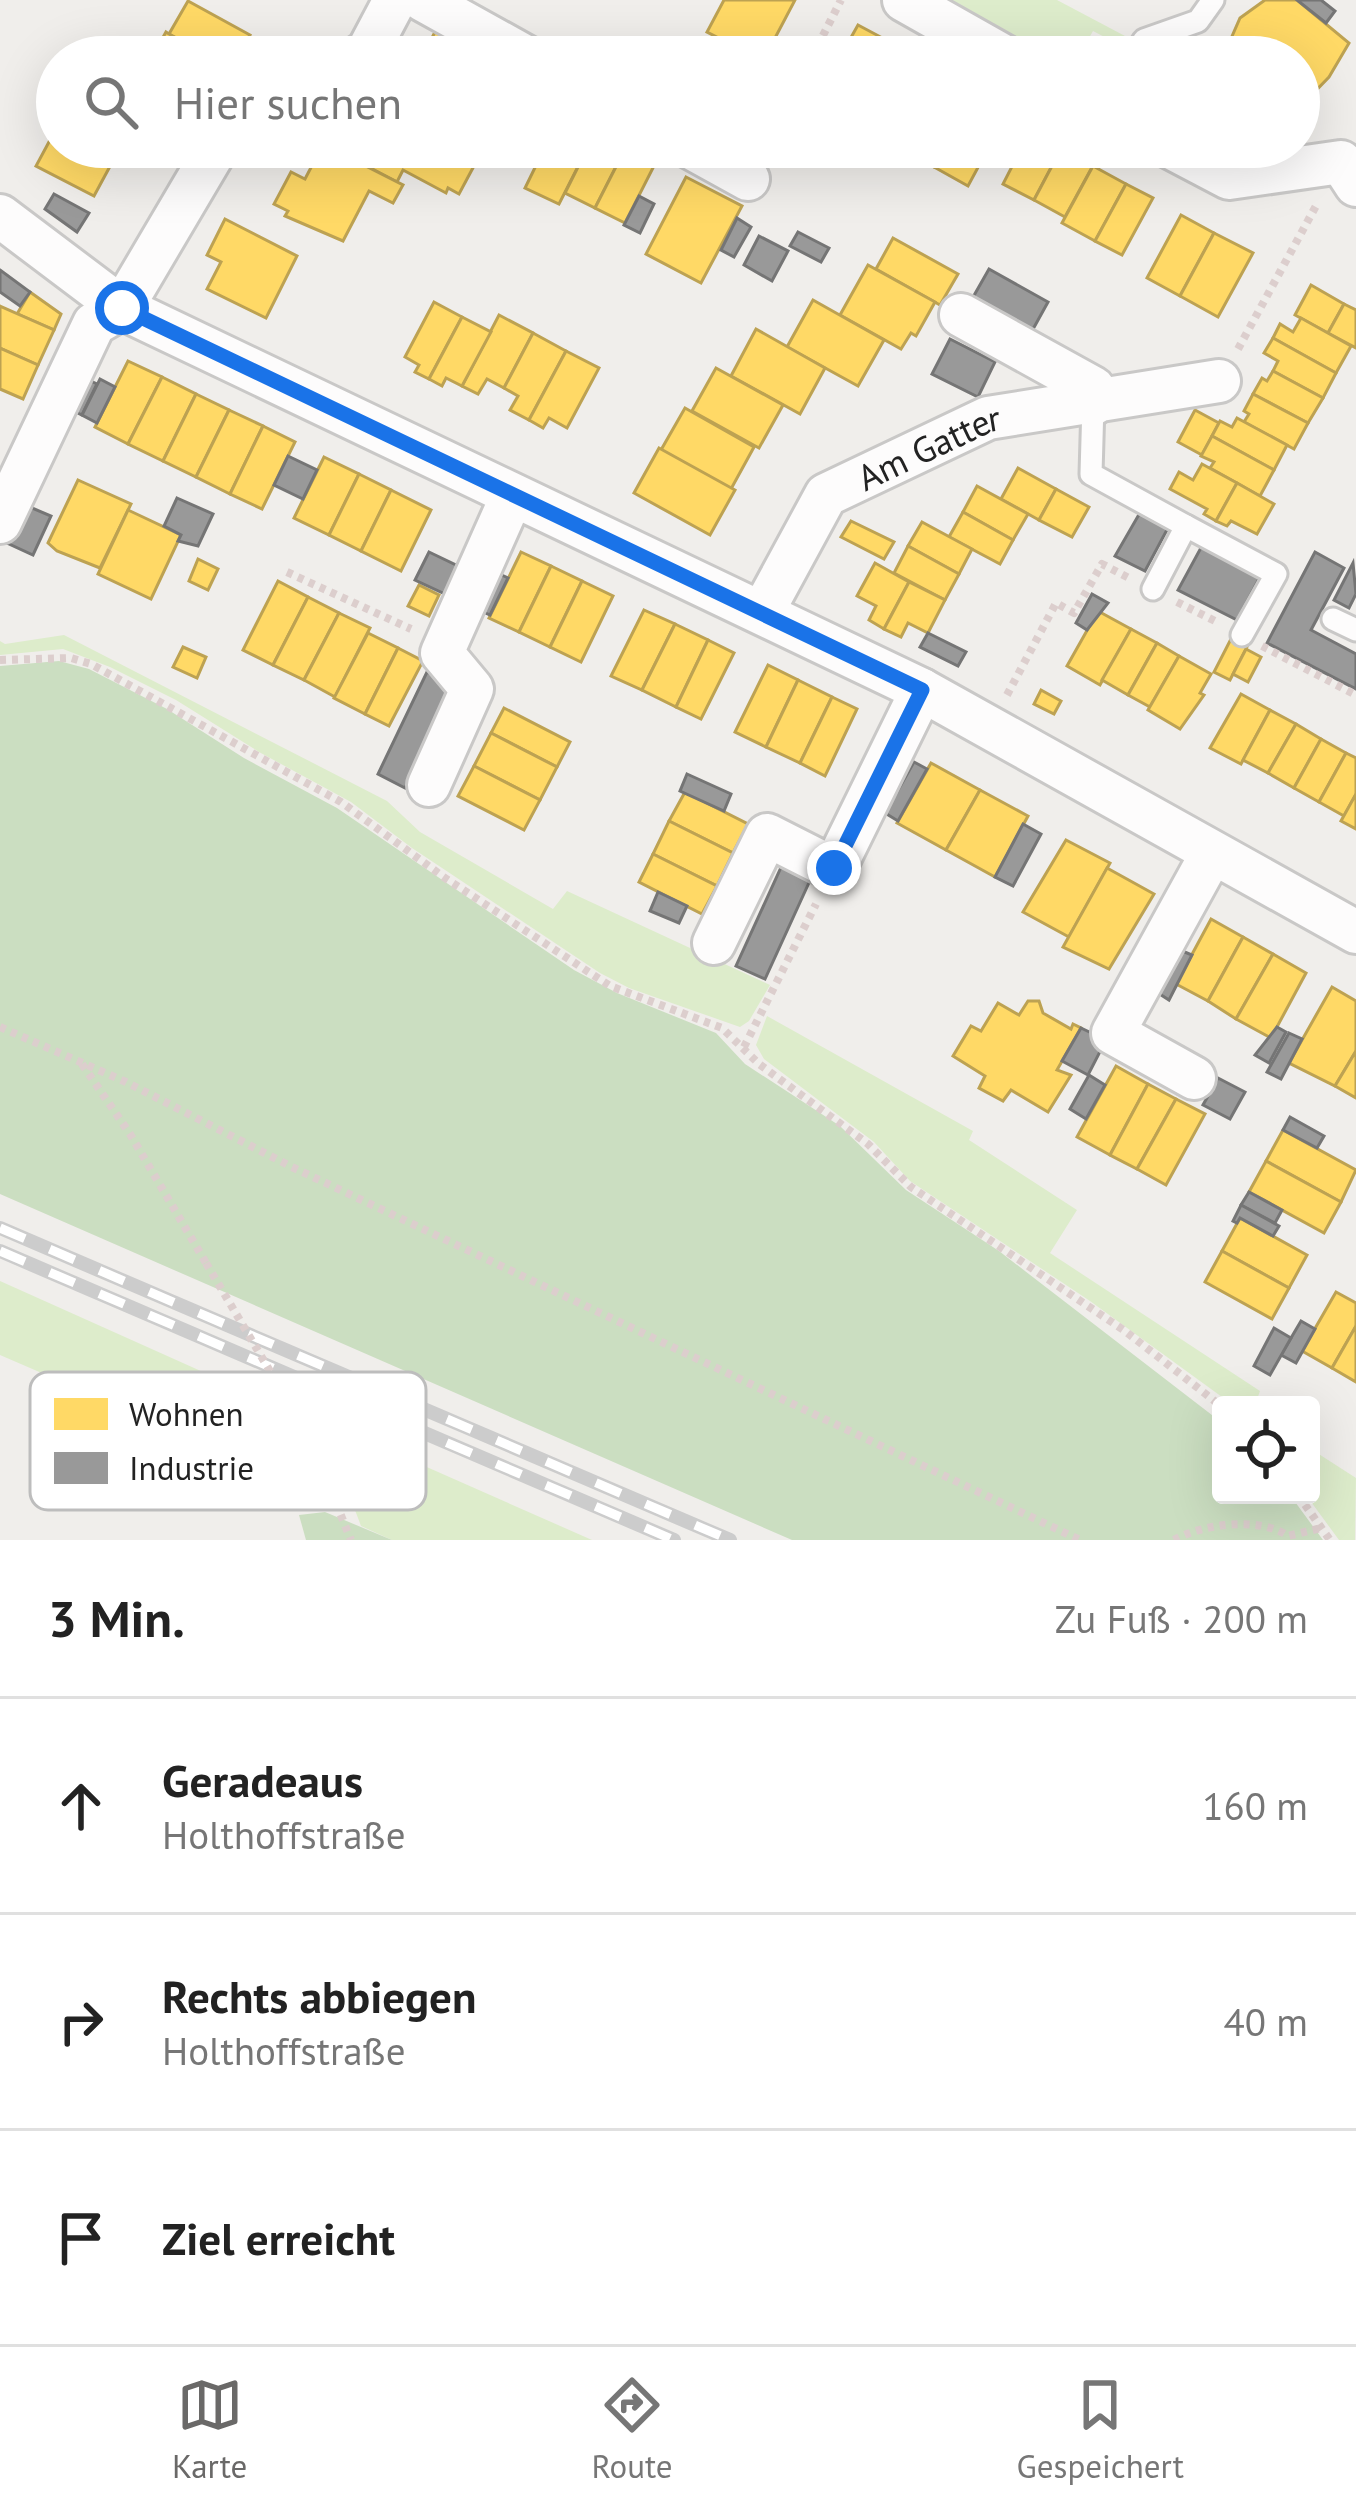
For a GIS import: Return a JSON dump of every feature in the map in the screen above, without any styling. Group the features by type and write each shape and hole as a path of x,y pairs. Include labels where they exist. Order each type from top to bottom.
{"street":[{"path":"376,36 395,0"},
{"path":"423,0 488,36"},
{"path":"904,0 968,36"},
{"path":"1320,167 1351,163"},
{"path":"0,522 94,324 122,308 205,168"},
{"path":"728,168 748,179"},
{"path":"1210,168 1229,178 1310,168"},
{"path":"0,217 122,308 922,690 1356,932"},
{"path":"962,316 1093,388 1093,404"},
{"name":"Am Gatter","path":"764,611 826,495 988,418 1220,381"},
{"path":"429,785 472,688 442,653 512,496"},
{"path":"714,943 767,835 834,868 922,690"},
{"path":"1194,1078 1113,1034 1211,855"}],"lane":[{"path":"1155,36 1198,21 1213,0"},
{"path":"1093,404 1090,474 1276,574 1242,635"},
{"path":"1153,590 1186,526"},
{"path":"1334,619 1356,630"}],"path":[{"path":"823,36 842,0"},
{"path":"1220,381 1351,163"},
{"path":"988,728 1056,603 1074,613 1102,564 1356,695"},
{"path":"287,572 446,645"},
{"path":"0,660 71,658 92,664 341,802 445,878 610,986 722,1028 759,1064 868,1144 910,1187 1125,1331 1212,1399"},
{"path":"744,1047 834,868"},
{"path":"0,1027 1080,1540"},
{"path":"81,1062 130,1134 271,1372"},
{"path":"1304,1504 1330,1540"},
{"path":"339,1510 351,1540"},
{"path":"1174,1540 1195,1528 1274,1526 1288,1536 1321,1528"}],"green space":[{"path":"943,0 1057,0 1125,36 1093,31 1090,36 989,36 961,21"},
{"path":"64,635 387,801 420,832 553,909 567,891 770,985 749,1021 740,1027 629,988 412,848 351,802 176,700 63,649 0,655 0,641"},
{"path":"59,661 89,669 167,709 337,808 574,970 716,1033 745,1064 840,1126 906,1190 999,1251 1212,1415 1212,1504 1297,1504 1323,1540 792,1540 426,1380 426,1372 407,1372 0,1194 0,666"},
{"path":"767,1016 973,1131 969,1140 1077,1210 1050,1253 1260,1391 1258,1396 1221,1396 1090,1301 910,1181 874,1142 764,1059 756,1045"},
{"path":"0,1281 203,1372 39,1372 0,1355"},
{"path":"1320,1455 1356,1478 1355,1540 1339,1540 1313,1504 1320,1504"},
{"path":"426,1467 592,1540 392,1540 361,1526 355,1510 426,1510"},
{"path":"325,1512 392,1540 306,1540 299,1515"}],"building: Wohnen":[{"path":"724,0 795,0 776,36 707,32"},
{"path":"1265,0 1297,0 1349,43 1320,86 1320,36 1232,36 1240,18"},
{"path":"188,1 250,35 173,36 169,34"},
{"path":"858,25 879,36 852,36"},
{"path":"40,168 109,168 94,196"},
{"path":"311,168 370,168 403,185 393,203 369,191 343,241 285,216 288,211 274,204 291,172 305,179"},
{"path":"371,168 473,168 459,194 448,188 446,193 403,170 397,182"},
{"path":"535,168 577,168 559,204 525,188"},
{"path":"578,168 615,168 595,208 565,193"},
{"path":"615,168 653,168 625,223 595,208"},
{"path":"936,168 978,168 968,186"},
{"path":"1011,168 1051,168 1034,200 1003,184"},
{"path":"1051,168 1092,168 1065,217 1034,200"},
{"path":"1092,168 1126,184 1095,241 1062,223"},
{"path":"686,177 742,206 701,283 646,254"},
{"path":"1126,184 1153,198 1122,255 1095,241"},
{"path":"1181,215 1214,233 1180,296 1147,278"},
{"path":"225,219 297,256 266,318 207,289 221,262 207,255"},
{"path":"1214,233 1253,253 1218,317 1180,296"},
{"path":"893,238 958,274 940,305 876,269"},
{"path":"868,265 935,302 916,336 911,333 901,349 840,315"},
{"path":"1311,285 1344,304 1328,333 1295,315"},
{"path":"30,292 61,314 54,330 17,314"},
{"path":"813,300 884,340 858,386 787,347"},
{"path":"434,302 462,317 429,379 415,372 419,365 405,357"},
{"path":"1344,304 1356,310 1356,348 1328,333"},
{"path":"0,306 54,330 38,365 0,348"},
{"path":"499,315 533,333 504,388 487,379 478,394 462,386"},
{"path":"462,317 491,332 462,386 446,378 442,386 429,379"},
{"path":"1301,318 1351,346 1336,373 1273,338 1280,324 1293,332"},
{"path":"756,329 825,368 800,414 731,376"},
{"path":"533,333 566,351 529,420 510,410 518,396 504,388"},
{"path":"1273,338 1336,373 1323,398 1273,371 1278,361 1264,353"},
{"path":"0,348 38,365 23,399 0,389"},
{"path":"566,351 599,368 567,428 549,418 543,428 529,420"},
{"path":"128,361 162,377 128,444 95,427"},
{"path":"716,368 783,405 759,448 692,411"},
{"path":"1273,371 1323,398 1308,423 1253,394 1262,378 1267,381"},
{"path":"162,377 196,394 163,461 128,444"},
{"path":"196,394 229,410 196,477 163,461"},
{"path":"1253,394 1308,423 1294,449 1244,422"},
{"path":"685,408 754,447 731,489 661,450"},
{"path":"229,410 263,426 230,494 196,477"},
{"path":"1195,410 1219,423 1202,455 1178,442"},
{"path":"1237,418 1287,445 1274,470 1212,436 1220,421 1232,427"},
{"path":"263,426 295,442 262,509 230,494"},
{"path":"1212,436 1274,470 1260,496 1210,468 1214,462 1201,456"},
{"path":"659,448 735,490 710,535 634,493"},
{"path":"324,457 359,474 329,535 294,518"},
{"path":"1202,464 1237,483 1216,521 1204,514 1207,509 1170,489 1179,472 1193,480"},
{"path":"1018,468 1056,489 1039,520 1001,499"},
{"path":"359,474 391,490 361,551 329,535"},
{"path":"78,480 131,504 100,568 48,543"},
{"path":"1237,483 1274,504 1257,534 1231,521 1227,526 1216,521"},
{"path":"977,486 1028,514 1013,540 963,512"},
{"path":"1056,489 1089,507 1072,537 1039,520"},
{"path":"391,490 431,510 401,571 361,551"},
{"path":"128,510 181,535 151,599 98,574"},
{"path":"963,512 1013,540 1000,564 949,537"},
{"path":"851,521 894,542 884,559 841,537"},
{"path":"922,522 972,549 959,574 908,546"},
{"path":"908,546 959,574 945,600 894,573"},
{"path":"521,552 551,566 519,632 489,618"},
{"path":"198,559 218,569 208,590 189,581"},
{"path":"875,563 909,582 884,629 869,620 876,606 857,596"},
{"path":"551,566 582,581 550,647 519,632"},
{"path":"278,581 308,597 273,665 243,650"},
{"path":"582,581 613,596 581,662 550,647"},
{"path":"909,582 945,600 928,633 908,623 901,637 884,629"},
{"path":"419,585 439,595 429,616 408,606"},
{"path":"308,597 339,613 304,680 273,665"},
{"path":"644,610 675,624 642,690 611,676"},
{"path":"1098,611 1131,629 1100,685 1067,666"},
{"path":"339,613 370,628 335,697 304,680"},
{"path":"675,624 708,640 676,707 642,690"},
{"path":"1131,629 1157,643 1128,695 1102,680"},
{"path":"368,633 398,648 365,714 334,698"},
{"path":"1233,635 1249,643 1230,680 1214,672"},
{"path":"708,640 734,653 701,719 676,707"},
{"path":"1157,643 1179,656 1150,707 1128,695"},
{"path":"183,647 206,657 197,678 173,667"},
{"path":"398,648 423,661 389,726 365,714"},
{"path":"1246,649 1261,657 1248,682 1233,674"},
{"path":"1179,656 1211,674 1200,693 1204,695 1180,729 1148,710"},
{"path":"768,665 798,680 766,747 735,732"},
{"path":"798,680 832,697 800,763 766,747"},
{"path":"1041,690 1061,701 1054,714 1034,704"},
{"path":"1241,694 1270,710 1241,764 1210,748"},
{"path":"832,697 857,709 825,776 800,763"},
{"path":"504,708 570,742 557,767 491,733"},
{"path":"1270,710 1296,724 1268,773 1243,760"},
{"path":"1296,724 1321,739 1294,788 1268,773"},
{"path":"491,733 557,767 540,800 474,766"},
{"path":"1321,739 1346,753 1319,802 1294,788"},
{"path":"1346,753 1356,758 1356,794 1344,816 1319,802"},
{"path":"931,763 980,790 946,850 897,823"},
{"path":"474,766 540,800 524,830 458,796"},
{"path":"980,790 1028,816 995,877 946,850"},
{"path":"685,792 748,824 733,853 669,821"},
{"path":"1356,794 1356,829 1341,821"},
{"path":"669,821 733,853 717,886 653,854"},
{"path":"1066,840 1110,863 1069,937 1023,912"},
{"path":"653,854 717,886 702,914 639,882"},
{"path":"1107,868 1154,894 1109,969 1063,947"},
{"path":"1211,919 1243,937 1208,1001 1176,984"},
{"path":"1243,937 1273,954 1236,1019 1208,1001"},
{"path":"1273,954 1306,973 1271,1038 1236,1019"},
{"path":"1332,987 1356,1001 1356,1051 1335,1086 1289,1063"},
{"path":"1028,1001 1039,1001 1043,1013 1071,1029 1073,1024 1081,1028 1057,1070 1071,1075 1048,1112 1011,1090 1003,1101 979,1088 985,1076 953,1056 971,1026 981,1031 998,1003 1019,1015"},
{"path":"1356,1051 1356,1098 1335,1086"},
{"path":"1116,1066 1148,1084 1110,1155 1077,1137"},
{"path":"1148,1084 1176,1099 1137,1169 1110,1155"},
{"path":"1176,1099 1205,1114 1166,1185 1137,1169"},
{"path":"1283,1130 1356,1170 1341,1202 1266,1161"},
{"path":"1266,1161 1341,1202 1324,1233 1249,1192"},
{"path":"1240,1218 1307,1255 1289,1288 1222,1251"},
{"path":"1222,1251 1289,1288 1272,1319 1205,1282"},
{"path":"1336,1292 1356,1303 1356,1326 1332,1368 1302,1351"},
{"path":"1356,1326 1356,1382 1332,1368"}],"building: Industrie":[{"path":"1297,0 1321,0 1335,11 1326,23"},
{"path":"54,194 89,213 77,232 45,209"},
{"path":"639,196 654,204 640,233 624,225"},
{"path":"737,218 751,227 734,257 721,250"},
{"path":"798,232 829,248 821,262 790,246"},
{"path":"759,236 788,251 772,281 744,265"},
{"path":"989,269 1048,302 1032,331 972,299"},
{"path":"0,270 30,292 20,306 0,292"},
{"path":"950,339 995,362 978,397 932,374"},
{"path":"82,377 97,384 82,415 67,408"},
{"path":"100,379 115,387 97,423 82,415"},
{"path":"288,456 317,470 303,499 274,485"},
{"path":"177,498 213,514 198,546 178,541 181,535 164,526"},
{"path":"25,505 51,516 33,555 7,543"},
{"path":"1141,511 1169,526 1145,571 1115,556"},
{"path":"1203,544 1261,575 1237,620 1178,590"},
{"path":"429,552 458,566 445,594 415,580"},
{"path":"1315,552 1344,568 1311,630 1356,654 1356,689 1267,643"},
{"path":"1353,563 1356,594 1349,608 1334,600"},
{"path":"493,571 508,578 490,615 475,608"},
{"path":"1092,594 1108,603 1087,630 1076,623"},
{"path":"928,633 966,652 958,666 920,647"},
{"path":"427,672 455,685 405,788 378,774"},
{"path":"914,762 927,769 898,821 885,813"},
{"path":"687,774 731,794 724,811 680,791"},
{"path":"1023,824 1041,834 1013,886 995,877"},
{"path":"783,863 812,876 765,979 736,966"},
{"path":"658,892 687,906 679,923 650,911"},
{"path":"1180,950 1192,955 1169,1000 1155,991"},
{"path":"1277,1027 1286,1032 1269,1063 1255,1055"},
{"path":"1081,1028 1106,1040 1088,1075 1062,1061"},
{"path":"1289,1033 1302,1039 1281,1079 1267,1072"},
{"path":"1089,1075 1105,1085 1086,1119 1070,1109"},
{"path":"1218,1078 1245,1092 1230,1119 1203,1105"},
{"path":"1290,1117 1324,1136 1317,1148 1283,1130"},
{"path":"1249,1192 1282,1210 1275,1223 1241,1205"},
{"path":"1241,1205 1279,1226 1273,1236 1240,1218 1233,1221"},
{"path":"1301,1321 1315,1329 1296,1363 1281,1355"},
{"path":"1274,1328 1291,1338 1270,1375 1254,1366"}],"railway":[{"path":"0,1228 337,1372"},
{"path":"0,1251 282,1372"},
{"path":"426,1410 730,1540"},
{"path":"426,1434 674,1540"}],"route":[{"path":"122,308 922,690 834,868"}]}
